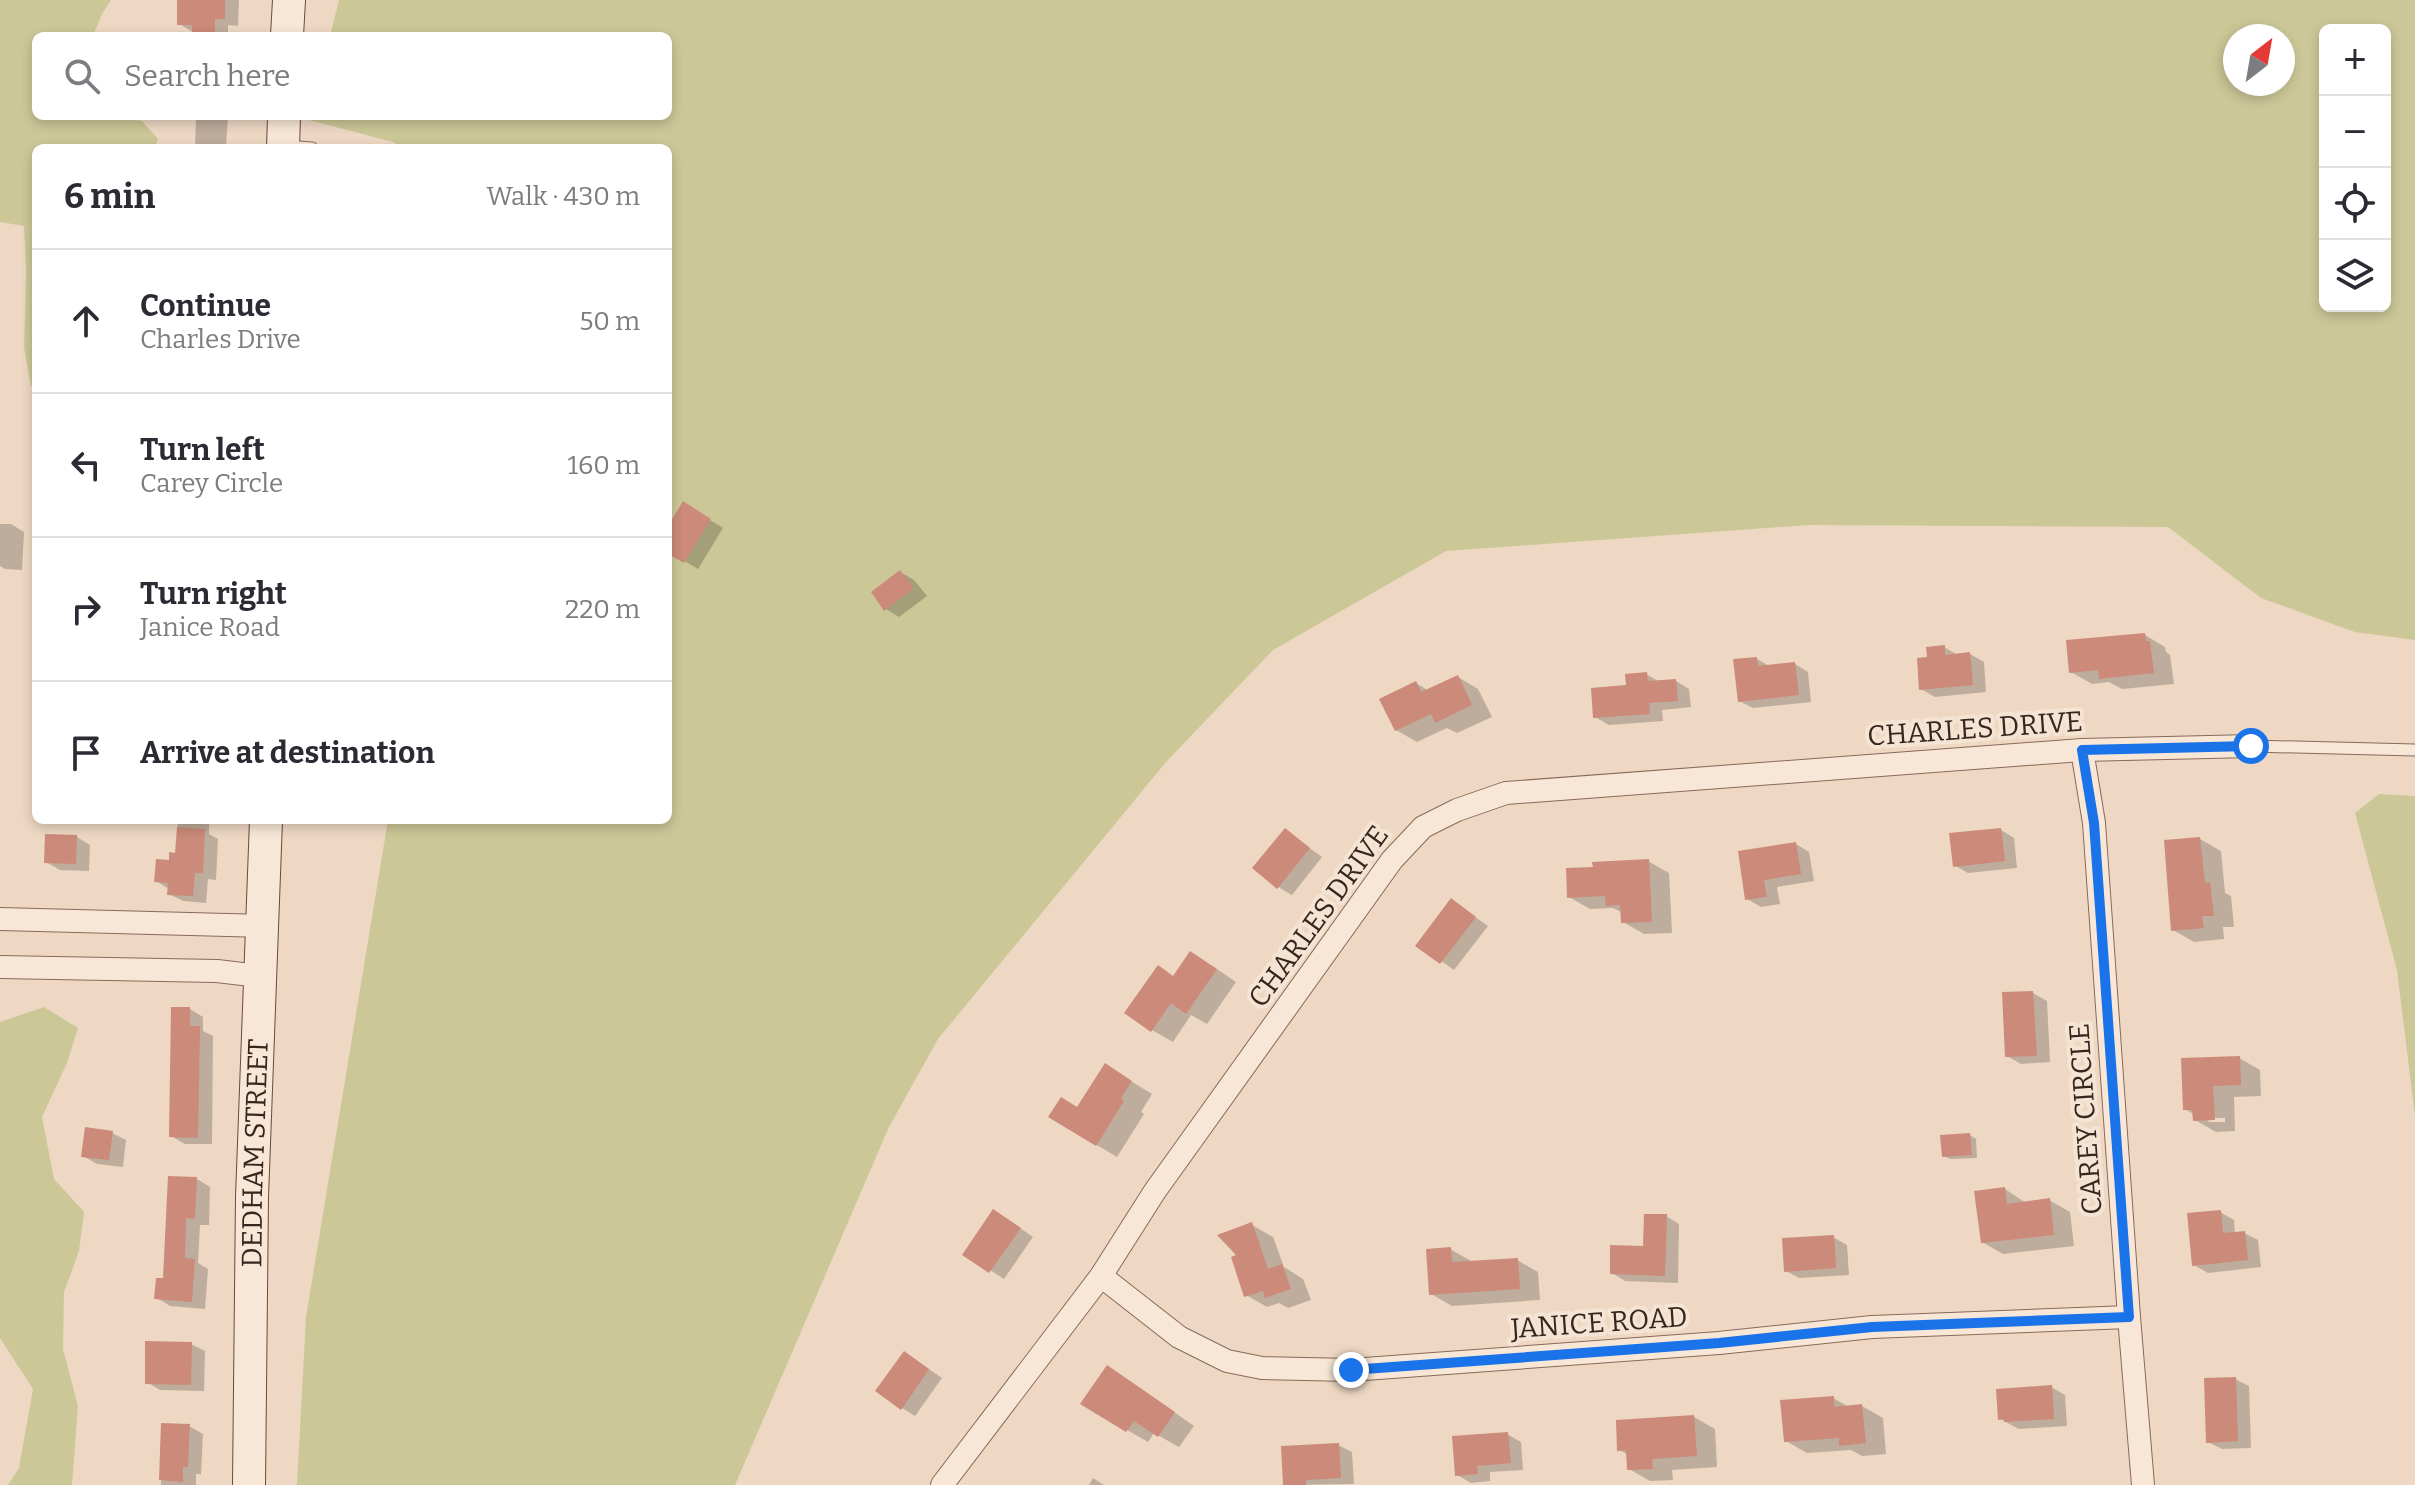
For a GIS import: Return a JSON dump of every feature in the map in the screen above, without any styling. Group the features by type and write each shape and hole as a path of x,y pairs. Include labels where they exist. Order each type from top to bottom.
{"main road":[{"path":"287,32 289,0"},
{"name":"DEDHAM STREET","path":"249,1485 252,1197 266,824"}],"street":[{"name":"CHARLES DRIVE","path":"942,1485 1101,1276 1155,1191 1392,860 1423,827 1457,810 1506,793 2082,750 2251,746"},
{"name":"CAREY CIRCLE","path":"2082,750 2094,823 2143,1485"},
{"path":"0,919 262,926"},
{"path":"0,967 217,971 259,976"},
{"name":"JANICE ROAD","path":"1101,1276 1179,1337 1227,1361 1262,1368 1351,1370 1719,1343 1872,1327 2129,1317"}],"lane":[{"path":"2251,746 2415,750"}],"shaded area":[{"path":"0,0 111,0 95,32 32,32 32,120 142,121 158,139 156,144 32,144 32,386 24,348 24,226 0,222"},
{"path":"339,0 2415,0 2415,640 2355,632 2261,598 2168,527 1808,525 1446,551 1273,650 1166,762 938,1039 889,1127 735,1485 297,1485 306,1317 387,824 672,824 672,144 397,144 309,120 672,120 672,32 331,32"},
{"path":"2379,794 2415,796 2415,1116 2397,970 2355,813"},
{"path":"44,1007 78,1028 67,1063 42,1117 54,1179 84,1212 79,1251 64,1292 63,1349 78,1406 72,1485 8,1485 19,1468 33,1389 0,1338 0,1022"}],"building":[{"path":"177,0 225,0 225,19 215,19 215,32 192,32 192,25 177,25"},
{"path":"683,501 711,519 684,563 672,556 672,519"},
{"path":"900,570 914,588 884,611 871,592"},
{"path":"2145,633 2146,641 2150,641 2154,673 2099,679 2098,670 2069,673 2066,640"},
{"path":"1945,645 1945,655 1970,652 1973,685 1919,690 1917,658 1927,657 1926,647"},
{"path":"1757,657 1758,666 1795,662 1799,695 1738,702 1733,659"},
{"path":"1647,672 1648,681 1676,679 1678,701 1649,703 1650,714 1593,718 1591,688 1626,685 1625,674"},
{"path":"1458,675 1472,705 1435,723 1431,714 1395,731 1379,699 1416,681 1421,692"},
{"path":"177,827 205,829 203,873 195,873 193,896 167,895 168,883 154,882 156,859 169,860 169,852 175,853"},
{"path":"1285,828 1310,848 1277,889 1252,868"},
{"path":"2001,828 2005,861 1953,867 1949,833"},
{"path":"45,834 77,835 76,864 44,863"},
{"path":"2200,837 2205,883 2210,882 2214,916 2202,916 2204,928 2171,931 2164,840"},
{"path":"1796,842 1801,874 1764,880 1767,897 1745,900 1738,851"},
{"path":"1649,859 1652,922 1621,923 1620,905 1606,906 1605,896 1567,898 1566,868 1593,867 1592,862"},
{"path":"1451,898 1476,917 1440,964 1415,946"},
{"path":"1190,951 1217,969 1186,1014 1171,1003 1151,1032 1124,1013 1158,965 1173,976"},
{"path":"2033,991 2037,1056 2005,1057 2002,992"},
{"path":"171,1007 190,1007 190,1026 200,1026 198,1138 169,1137"},
{"path":"2240,1056 2241,1085 2213,1086 2215,1120 2193,1121 2192,1110 2183,1110 2181,1058"},
{"path":"1105,1063 1132,1081 1121,1098 1124,1101 1096,1146 1048,1117 1061,1097 1077,1107"},
{"path":"85,1127 113,1131 109,1160 81,1157"},
{"path":"1970,1133 1972,1155 1942,1157 1940,1135"},
{"path":"168,1176 197,1177 195,1219 186,1218 185,1258 195,1259 192,1302 154,1299 156,1278 163,1278"},
{"path":"2005,1187 2007,1204 2050,1198 2054,1235 1981,1243 1974,1191"},
{"path":"993,1209 1021,1228 989,1273 962,1255"},
{"path":"2221,1210 2223,1233 2245,1231 2248,1260 2192,1266 2187,1213"},
{"path":"1644,1214 1667,1214 1665,1276 1610,1274 1610,1245 1643,1246"},
{"path":"1252,1222 1268,1269 1282,1264 1291,1289 1265,1298 1263,1291 1244,1297 1231,1257 1236,1255 1217,1235"},
{"path":"1834,1235 1836,1268 1784,1272 1782,1238"},
{"path":"1451,1247 1452,1262 1518,1258 1520,1289 1429,1295 1426,1249"},
{"path":"145,1341 192,1342 191,1385 145,1384"},
{"path":"904,1351 929,1369 901,1410 875,1391"},
{"path":"1107,1365 1175,1412 1158,1437 1134,1421 1126,1432 1080,1404"},
{"path":"2236,1377 2238,1441 2206,1443 2204,1378"},
{"path":"2052,1385 2054,1419 1998,1420 1996,1389"},
{"path":"1834,1396 1834,1407 1862,1404 1866,1443 1839,1446 1839,1438 1784,1442 1780,1400"},
{"path":"1694,1415 1697,1456 1652,1459 1653,1469 1627,1470 1626,1450 1617,1451 1616,1420"},
{"path":"161,1423 190,1424 188,1467 183,1467 183,1482 159,1480"},
{"path":"1508,1432 1511,1463 1477,1466 1478,1474 1455,1476 1452,1436"},
{"path":"1339,1443 1341,1478 1306,1480 1306,1485 1283,1485 1281,1446"}],"route":[{"path":"1351,1370 1719,1343 1872,1327 2129,1317 2094,823 2082,750 2251,746"}]}
